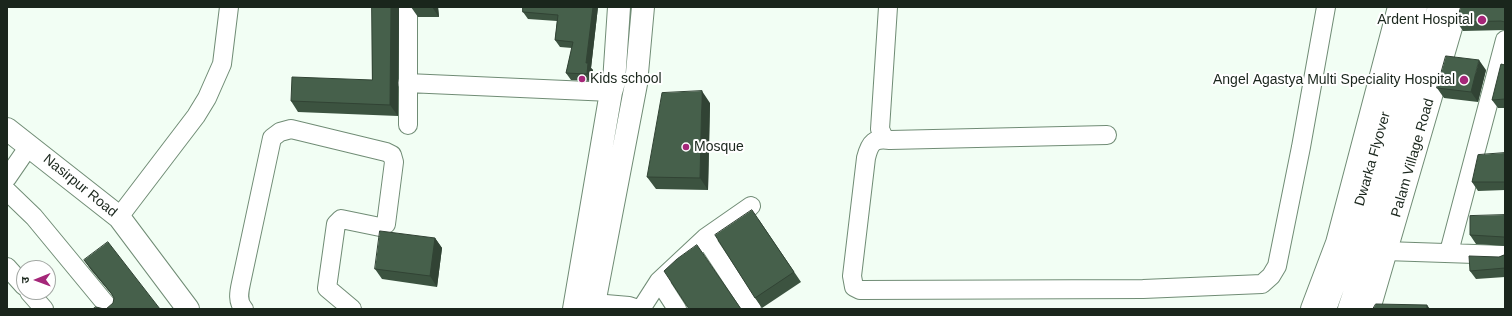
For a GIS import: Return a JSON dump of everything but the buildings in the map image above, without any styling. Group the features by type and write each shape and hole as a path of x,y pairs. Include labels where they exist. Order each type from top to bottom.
{"street":[{"path":"119,217 196,116 207,98 219,74 222,64 229,7"},
{"path":"408,7 408,125"},
{"path":"584,305 611,92 614,82 619,7"},
{"path":"584,305 636,84 643,7"},
{"path":"884,138 880,129 888,7"},
{"path":"1107,135 890,140 884,138 871,145 866,158 852,276 853,285 856,289 1135,289 1262,284 1271,276 1277,266 1301,146 1326,7"},
{"path":"1312,309 1337,243 1399,7"},
{"name":"Dwarka Flyover","path":"1325,309 1348,247 1416,7"},
{"name":"Dwarka Flyover","path":"1349,309 1367,255 1439,7"},
{"name":"Palam Village Road","path":"1368,309 1457,7"},
{"path":"1449,252 1505,40"},
{"path":"407,83 611,92"},
{"name":"Nasirpur Road","path":"7,129 119,217 188,309"},
{"path":"244,309 241,306 239,295 272,138 280,132 291,129 386,152 392,155 394,162 386,224 380,227 341,219 336,224 327,288 352,309"},
{"path":"7,178 29,146"},
{"path":"7,191 34,217 110,309"},
{"path":"584,305 629,306 640,309 659,281 705,238 751,206"},
{"path":"705,238 752,309"},
{"path":"1386,251 1505,255"},
{"path":"7,267 16,277"},
{"path":"659,281 677,309"},
{"path":"36,300 44,309"}],"place":[{"name":"Ardent Hospital","path":"1482,20"},
{"name":"Kids school","path":"582,79"},
{"name":"Angel Agastya Multi Speciality Hospital","path":"1464,80"},
{"name":"Mosque","path":"686,147"}]}
